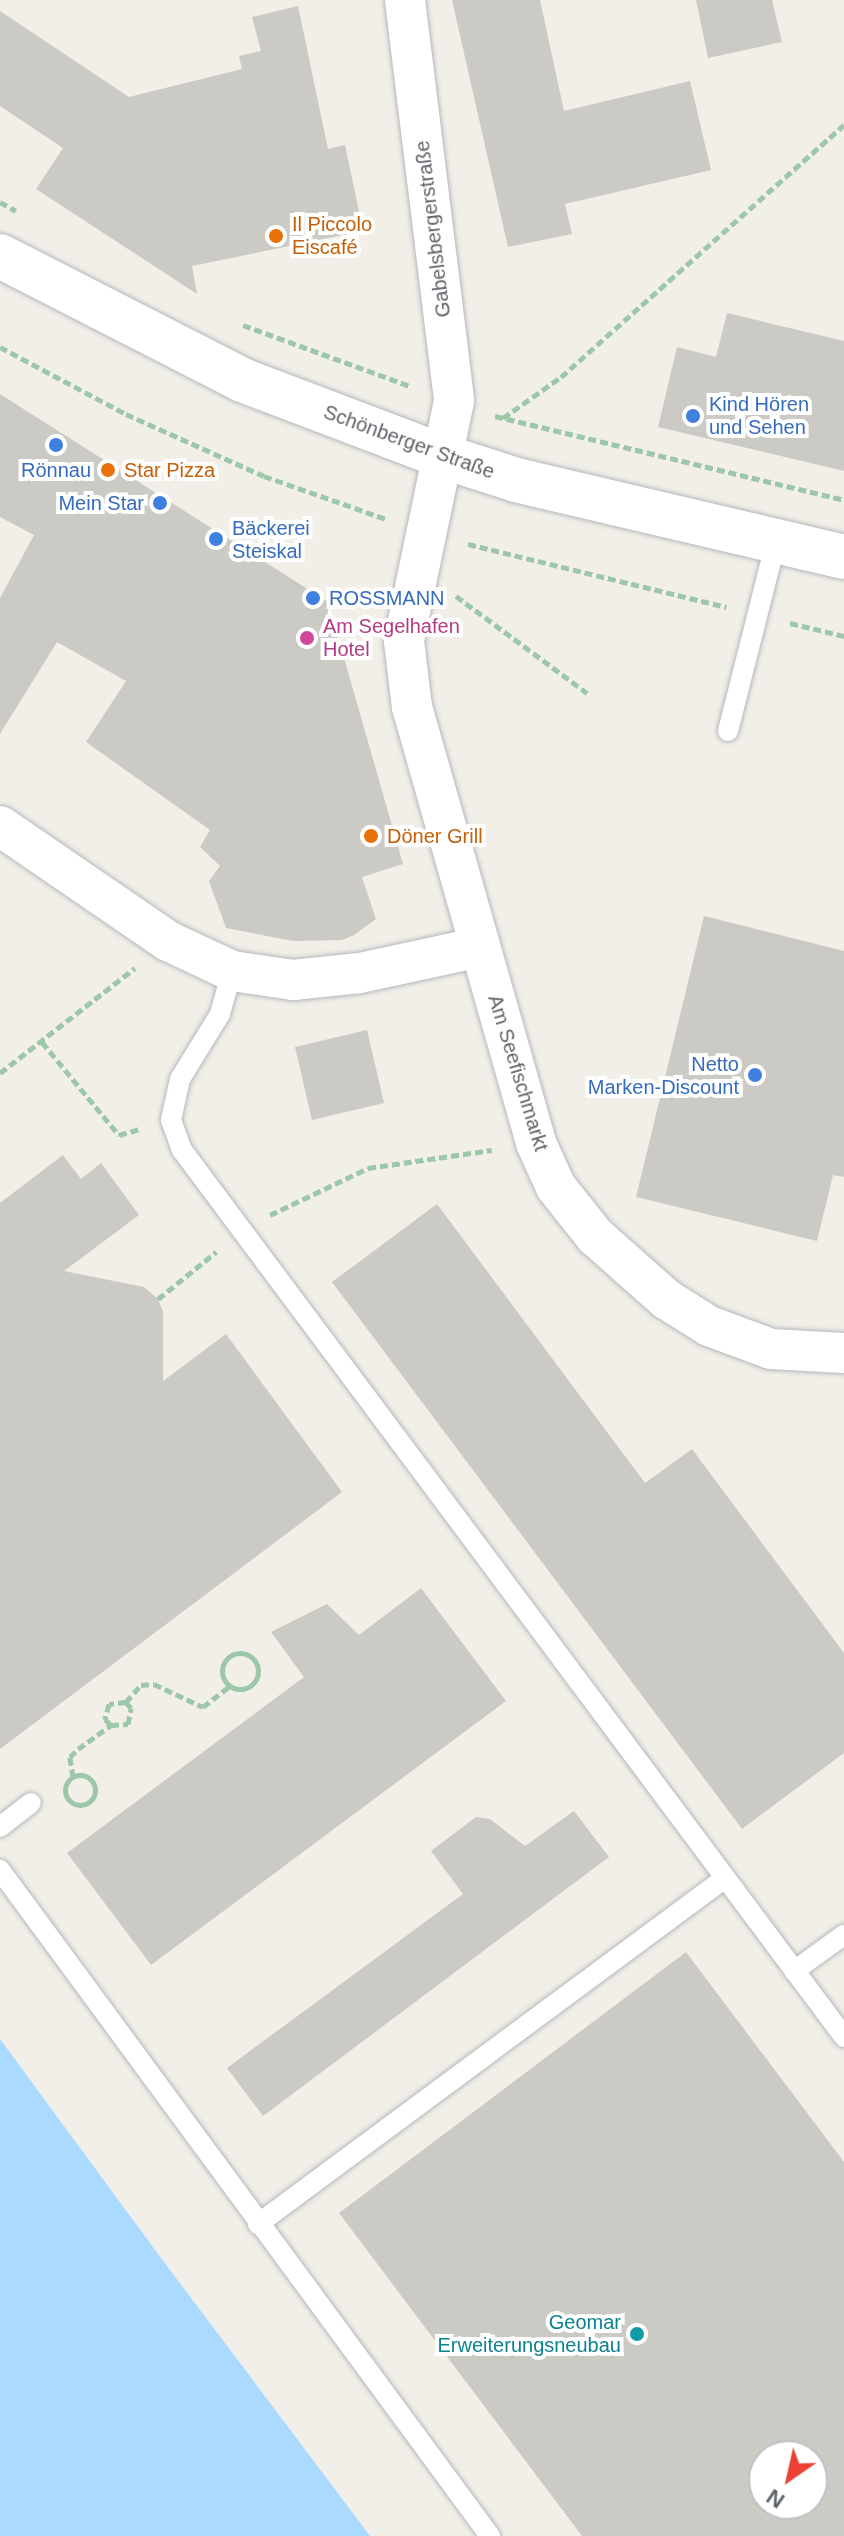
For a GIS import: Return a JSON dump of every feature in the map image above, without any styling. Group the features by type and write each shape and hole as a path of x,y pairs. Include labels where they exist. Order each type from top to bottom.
{"street":[{"name":"Gabelsbergerstraße","path":"405,0 454,401 445,457"},
{"name":"Schönberger Straße","path":"0,256 242,380 445,457 516,480 844,557"},
{"name":"Am Seefischmarkt","path":"445,457 404,641 412,707 536,1143 556,1187 595,1236 666,1299 709,1326 771,1349 844,1353"},
{"path":"0,826 168,941 232,971 293,980 360,973 480,947"}],"lane":[{"path":"728,731 776,541"},
{"path":"232,971 220,1014 180,1079 171,1120 182,1150 844,2037"},
{"path":"0,1827 31,1803"},
{"path":"0,1870 490,2536"},
{"path":"258,2224 725,1878"},
{"path":"794,1971 844,1935"}],"path":[{"path":"503,418 561,377 844,125"},
{"path":"0,202 21,213"},
{"path":"237,324 503,418 844,500"},
{"path":"0,347 126,414 424,551 757,615 844,636"},
{"path":"424,551 587,693"},
{"path":"0,1073 168,941"},
{"path":"42,1042 119,1135 171,1120"},
{"path":"158,1299 242,1231 368,1168 536,1143"},
{"path":"234,1652 251,1656 258,1674 253,1683 246,1690 230,1686 222,1674 228,1659 234,1652"},
{"path":"111,1725 105,1719 109,1704 126,1702 141,1685 154,1684 203,1707 230,1686"},
{"path":"73,1777 87,1777 96,1785 84,1806 67,1799 64,1790 73,1777 70,1757 111,1725 128,1724 131,1708 126,1702"}],"water":[{"path":"0,2039 158,2254 370,2536 0,2536"}],"building":[{"path":"452,0 540,0 564,111 690,81 711,170 565,204 572,234 508,247"},
{"path":"696,0 772,0 782,42 708,58"},
{"path":"298,6 328,149 345,145 363,231 192,266 197,294 36,189 63,148 0,106 0,11 129,97 242,69 239,56 261,51 252,17"},
{"path":"727,313 844,341 844,471 658,427 677,347 716,357"},
{"path":"0,394 328,602 403,864 362,877 376,919 354,935 342,940 293,941 226,928 209,881 220,866 200,847 210,830 86,742 126,681 57,642 0,734 0,598 34,535 0,517"},
{"name":"Netto Marken-Discount","path":"704,916 844,951 844,1177 833,1175 817,1241 636,1197"},
{"path":"367,1030 384,1103 312,1120 295,1047"},
{"path":"63,1155 81,1179 101,1163 139,1215 64,1271 144,1287 158,1299 163,1312 163,1381 226,1334 342,1492 0,1749 0,1203"},
{"path":"437,1204 645,1483 692,1449 844,1653 844,1753 742,1829 332,1282"},
{"path":"421,1588 506,1701 151,1965 67,1853 304,1677 271,1632 327,1604 359,1635"},
{"path":"574,1811 609,1857 263,2116 227,2068 463,1894 431,1851 476,1817 490,1819 525,1846"},
{"name":"Geomar Erweiterungsneubau","path":"686,1952 844,2162 844,2536 582,2536 339,2213"}],"place":[{"name":"Il Piccolo Eiscafé","path":"276,236"},
{"name":"Kind Hören und Sehen","path":"693,416"},
{"name":"Rönnau","path":"56,445"},
{"name":"Star Pizza","path":"108,470"},
{"name":"Mein Star","path":"160,503"},
{"name":"Bäckerei Steiskal","path":"216,539"},
{"name":"ROSSMANN","path":"313,598"},
{"name":"Am Segelhafen Hotel","path":"307,638"},
{"name":"Döner Grill","path":"371,836"},
{"name":"Netto Marken-Discount","path":"755,1075"},
{"name":"Geomar Erweiterungsneubau","path":"637,2334"}]}
